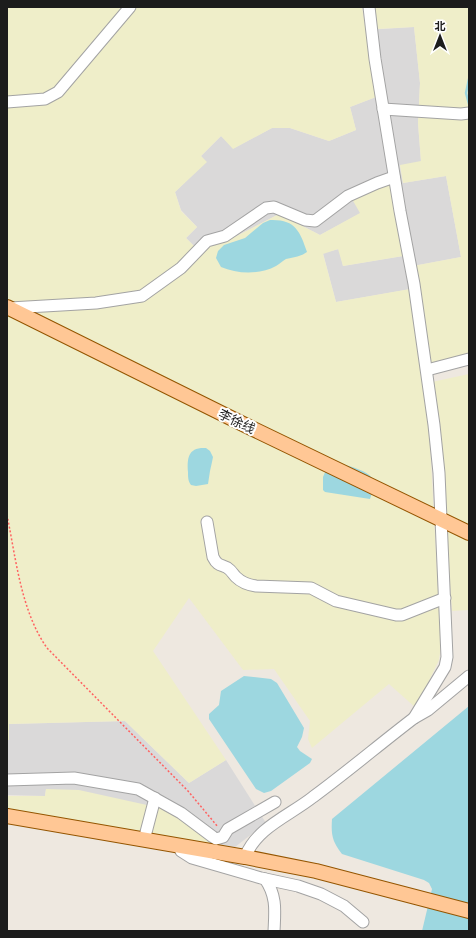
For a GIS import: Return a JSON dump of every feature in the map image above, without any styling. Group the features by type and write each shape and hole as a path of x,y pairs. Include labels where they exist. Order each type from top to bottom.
{"main road":[{"name":"李徐线","path":"7,308 240,423 469,533"},
{"path":"7,816 178,845 316,871 469,911"}],"street":[{"path":"7,102 45,99 58,92 130,7"},
{"path":"369,7 375,59 394,177 414,284 427,370 439,473 447,650 444,667 414,718"},
{"path":"383,109 461,114 469,113"},
{"path":"7,308 96,303 142,296 181,268 207,241 225,236 266,208 274,207 305,220 315,221 348,196 394,177"},
{"path":"427,370 469,359"},
{"path":"207,522 215,562 220,566 230,569 236,577 248,584 256,586 311,588 336,601 396,615 445,598"},
{"path":"245,857 253,841 262,832 312,798 414,718 428,710 469,676"},
{"path":"7,780 74,778 138,789 181,813 216,838 222,837 228,829 275,802"},
{"path":"144,840 155,798"},
{"path":"178,845 181,851 192,858 265,879 298,886 321,894 344,906 363,922"},
{"path":"265,879 274,897 274,931"}],"path":[{"path":"7,515 25,601 31,620 47,648 188,791 225,835"}],"shaded area":[{"path":"414,27 420,83 418,123 421,162 400,166 403,183 446,176 461,257 413,266 417,288 336,302 323,253 339,249 343,266 403,256 353,200 361,213 320,235 279,214 225,242 214,243 202,254 186,238 197,227 181,210 175,192 206,162 201,156 221,136 234,148 272,128 290,128 329,141 356,130 350,107 376,97 366,30"},
{"path":"125,721 189,783 226,760 266,823 235,847 213,844 165,809 46,789 45,796 7,795 7,740 9,740 9,724"}],"green space":[{"path":"7,7 127,7 57,88 47,95 7,99"},
{"path":"134,7 362,7 376,97 350,107 356,130 329,141 290,128 272,128 233,149 221,136 201,156 207,162 175,192 181,211 197,227 186,238 202,254 214,243 225,242 279,214 320,235 360,213 352,199 389,184 394,189 403,256 343,266 338,249 323,254 336,302 410,289 429,425 441,646 439,660 416,708 389,684 312,748 308,739 310,721 274,669 243,670 189,598 153,651 226,760 189,783 125,721 9,724 9,740 7,740 7,105 45,103 57,99"},
{"path":"372,7 469,7 469,355 430,364 413,266 461,257 446,176 403,183 400,165 421,161 418,123 420,83 414,27 376,29"},
{"path":"469,374 469,610 452,611 438,423 432,382"},
{"path":"46,789 79,790 165,809 213,844 7,809 7,796 45,796"}],"water":[{"path":"270,220 278,220 291,224 299,232 307,252 299,256 286,259 276,266 263,271 241,272 221,267 216,258 218,251 224,245 245,238 263,223"},
{"path":"206,448 210,451 213,457 208,484 196,486 191,485 188,476 188,462 190,454 195,449"},
{"path":"341,464 359,469 371,477 374,484 370,499 325,492 323,490 323,477 326,470"},
{"path":"244,676 271,679 277,683 304,728 302,737 297,747 300,751 312,759 310,763 271,791 264,793 256,789 209,719 209,714 219,705 221,691"},
{"path":"469,706 469,931 422,931 432,889 429,883 424,880 342,854 333,838 332,819"}],"waterway":[{"path":"469,79 466,93 469,104"}]}
